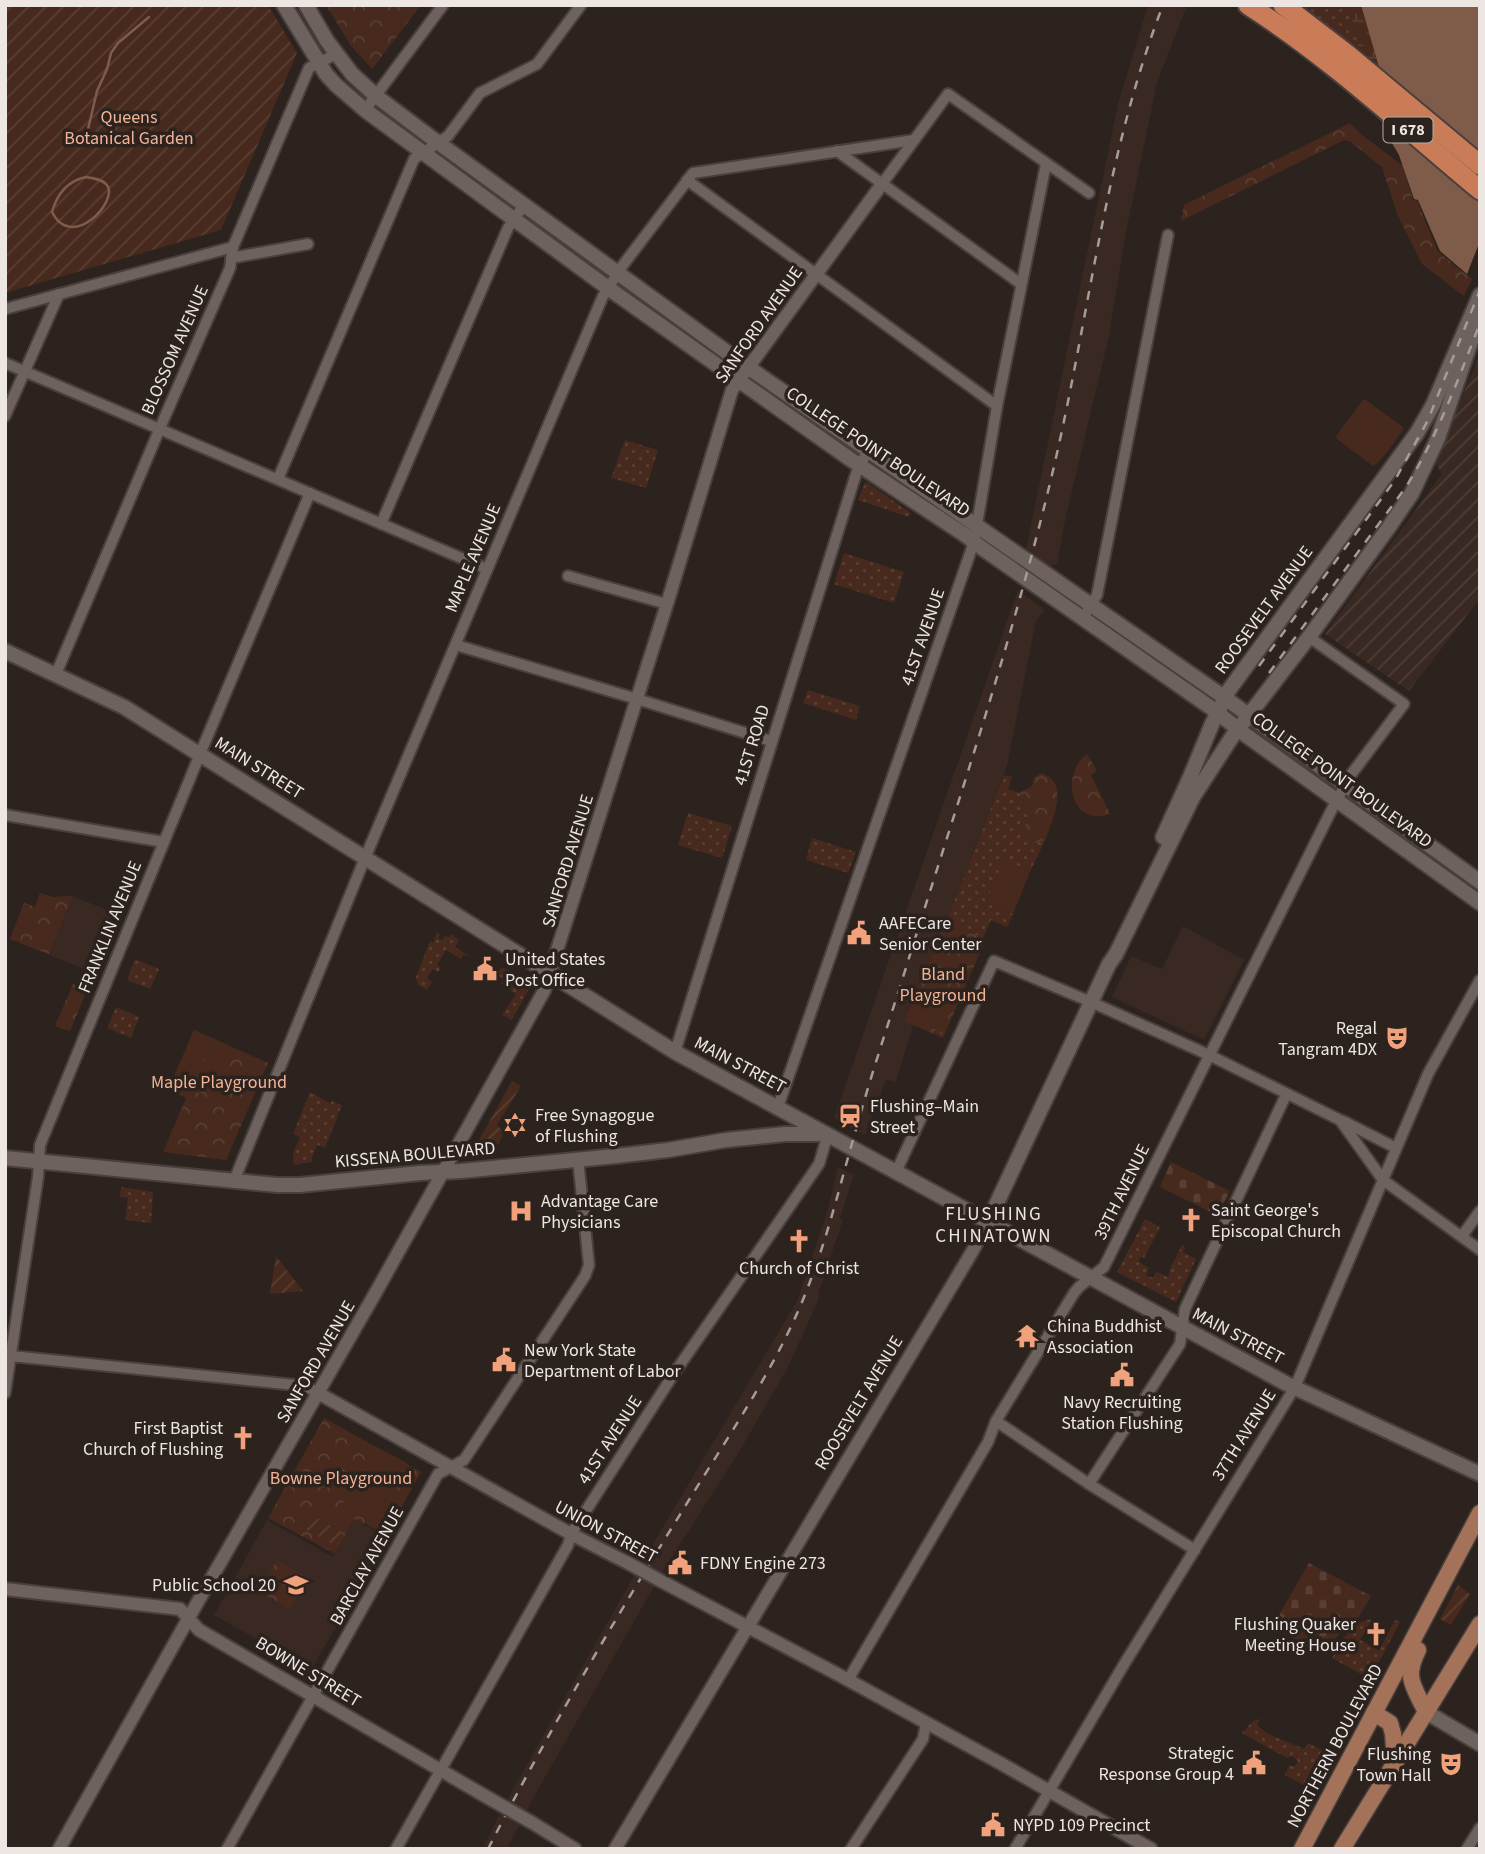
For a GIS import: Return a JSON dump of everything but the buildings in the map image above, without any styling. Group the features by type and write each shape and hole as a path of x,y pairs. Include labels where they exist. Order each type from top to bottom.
{"highway":[{"name":"I 678","path":"1248,5 1335,69 1480,190"},
{"name":"I 678","path":"1283,5 1368,70 1480,165"}],"main road":[{"name":"COLLEGE POINT BOULEVARD","path":"284,5 318,63 336,85 422,153 608,288 1218,713 1480,903"},
{"name":"COLLEGE POINT BOULEVARD","path":"306,5 336,54 352,74 376,96 748,367 1225,698 1480,882"},
{"name":"ROOSEVELT AVENUE","path":"1109,964 1111,952 1229,690 1418,433 1433,405 1480,295"},
{"name":"ROOSEVELT AVENUE","path":"988,1222 1109,964 1193,797 1238,729 1310,637 1412,493 1447,412 1480,315"},
{"path":"1398,462 1422,474"},
{"name":"MAIN STREET","path":"5,651 124,706 675,1052 1294,1387 1480,1474"},
{"name":"KISSENA BOULEVARD","path":"5,1158 233,1181 300,1185 668,1150 785,1134 828,1134"},
{"name":"NORTHERN BOULEVARD","path":"1302,1849 1480,1513"},
{"path":"1342,1849 1480,1624"},
{"path":"1419,1626 1424,1633 1409,1671 1426,1712 1480,1744"},
{"path":"1413,1685 1426,1685 1448,1676"},
{"path":"1374,1713 1390,1723 1395,1760"}],"street":[{"path":"365,110 443,5"},
{"path":"278,479 414,159 448,136 480,93 537,64 581,5"},
{"name":"BLOSSOM AVENUE","path":"56,674 230,268 232,253 309,68 336,54"},
{"name":"SANFORD AVENUE","path":"59,1849 544,991 667,604 730,395 948,93 1046,164"},
{"path":"914,140 693,173 687,180 997,406"},
{"path":"837,151 1021,284"},
{"path":"1046,164 1089,193"},
{"name":"41ST AVENUE","path":"778,1107 974,542 997,406 1046,164"},
{"name":"MAPLE AVENUE","path":"233,1181 365,858 603,296 687,180"},
{"path":"381,524 508,228 524,205"},
{"path":"1083,618 1097,595 1168,235"},
{"path":"5,309 232,253 308,244"},
{"path":"5,416 59,294"},
{"path":"5,363 487,569"},
{"name":"41ST ROAD","path":"675,1052 852,487 868,450"},
{"name":"FRANKLIN AVENUE","path":"5,1392 40,1161 40,1145 310,493"},
{"path":"568,576 667,604"},
{"name":"39TH AVENUE","path":"848,1680 988,1442 996,1421 1074,1293 1104,1267 1337,800 1404,704 1310,637"},
{"path":"456,645 771,741"},
{"path":"5,815 164,842"},
{"path":"896,1172 994,961 1209,1055 1396,1148"},
{"name":"37TH AVENUE","path":"1015,1849 1123,1666 1294,1387 1428,1074 1480,980"},
{"path":"1089,1484 1180,1345 1185,1309 1286,1095"},
{"path":"1340,1120 1383,1180 1480,1250"},
{"name":"41ST AVENUE","path":"396,1849 568,1545 571,1534 673,1375 819,1164 828,1134"},
{"name":"BARCLAY AVENUE","path":"227,1849 438,1474 464,1460 585,1276 589,1265 578,1159"},
{"path":"1462,1237 1480,1211"},
{"name":"ROOSEVELT AVENUE","path":"615,1849 988,1222"},
{"name":"UNION STREET","path":"11,1356 305,1386 571,1534 848,1680 1150,1849"},
{"path":"996,1421 1089,1484 1195,1550"},
{"name":"BOWNE STREET","path":"5,1589 180,1609 199,1630 575,1849"},
{"path":"851,1849 923,1739 926,1723"},
{"path":"1467,1849 1480,1828"}],"shaded area":[{"path":"1148,5 1187,5 1157,83 1126,232 1109,336 1057,564 1048,566 1026,549 1118,104"},
{"path":"1361,5 1480,5 1480,241 1467,274 1440,251 1418,200 1414,199 1399,155 1383,128 1383,81"},
{"path":"1480,354 1480,598 1409,691 1325,634 1442,474 1435,463"},
{"path":"1018,590 1045,610 1036,621 1007,766 904,1020 913,1025 896,1082 886,1080 865,1135 834,1118"},
{"path":"40,893 53,897 72,896 115,913 91,972 10,939 24,903 35,907"},
{"path":"1183,926 1244,960 1204,1040 1112,997 1131,956 1162,969"},
{"path":"838,1167 854,1175 840,1218 843,1220 818,1301 787,1369 739,1452 664,1569 532,1800 507,1849 482,1849 631,1581 797,1301 827,1213"},
{"name":"Public School 20","path":"354,1519 388,1538 311,1670 214,1615 267,1520 333,1557"}],"green space":[{"name":"Queens Botanical Garden","path":"5,5 268,5 297,53 221,230 5,293"},
{"path":"326,5 421,5 372,69 351,46"},
{"path":"1288,5 1349,5 1360,56"},
{"path":"1349,5 1361,5 1383,81 1360,56"},
{"path":"1350,123 1403,166 1413,200 1417,201 1438,252 1472,279 1464,296 1422,264 1398,216 1382,167 1351,142 1344,140 1181,221 1184,205"},
{"path":"1363,400 1403,427 1389,450 1373,466 1336,436"},
{"path":"625,440 658,450 646,488 611,478"},
{"path":"865,482 911,513 909,517 858,500"},
{"path":"844,553 904,572 894,603 834,584"},
{"path":"808,690 860,706 856,720 803,703"},
{"path":"1087,754 1097,771 1091,775 1110,814 1096,816 1086,813 1073,797 1074,774"},
{"path":"1042,773 1052,779 1056,786 1057,801 1045,840 1034,844 1028,842 1028,836 1022,833 1031,812 1026,809 1019,793 1031,787 1035,777"},
{"path":"1004,775 1012,777 1008,789 1019,793 1026,809 1031,811 1028,836 1034,844 1045,840 1030,872 1003,862 986,903 1013,914 1007,927 991,920 983,938 946,922"},
{"path":"688,813 732,826 722,858 678,845"},
{"path":"812,838 856,852 848,873 806,860"},
{"path":"1003,861 1030,872 1013,914 986,903"},
{"path":"40,893 53,897 72,896 49,954 10,939 24,903 35,907"},
{"name":"Bland Playground","path":"946,922 983,938 984,943 943,1038 904,1021"},
{"path":"437,932 440,934 438,938 442,940 451,934 459,940 455,947 473,959 464,954 461,959 446,950 437,965 441,968 438,972 433,969 427,978 432,982 427,990 415,980 430,941 433,943"},
{"path":"135,959 159,969 150,989 127,980"},
{"path":"502,967 531,985 512,1020 502,1015 516,994 501,984 504,979 497,975 497,972"},
{"path":"73,984 87,990 70,1031 55,1026"},
{"path":"920,985 934,991 921,1022 935,991 956,1001 941,1032 921,1023 918,1027 904,1021"},
{"path":"116,1007 139,1017 131,1038 107,1028"},
{"name":"Maple Playground","path":"194,1030 268,1063 226,1160 163,1152 186,1098 168,1090"},
{"path":"194,1030 230,1046 223,1064 186,1048"},
{"path":"193,1056 213,1065 200,1094 180,1086"},
{"path":"512,1081 521,1086 497,1125 504,1132 497,1147 474,1149"},
{"path":"310,1092 330,1103 331,1101 342,1105 325,1148 317,1145 312,1162 294,1165 293,1153 300,1137 293,1134"},
{"path":"1171,1162 1230,1191 1217,1215 1160,1187"},
{"path":"121,1187 153,1192 151,1223 125,1220 128,1198 120,1197"},
{"path":"1145,1219 1160,1227 1144,1258 1141,1257 1138,1261 1149,1268 1146,1275 1153,1278 1156,1272 1168,1277 1182,1245 1185,1247 1183,1252 1196,1259 1176,1302 1117,1272"},
{"path":"276,1256 303,1291 270,1294"},
{"name":"Bowne Playground","path":"324,1418 421,1472 386,1535 354,1519 335,1554 268,1518"},
{"path":"375,1446 407,1463 374,1523 342,1505"},
{"path":"318,1500 350,1518 342,1532 308,1513 314,1501"},
{"path":"308,1513 342,1532 334,1545 300,1526"},
{"path":"277,1560 308,1578 290,1609 259,1591"},
{"path":"1309,1563 1371,1596 1358,1618 1347,1620 1326,1655 1272,1627"},
{"path":"1458,1585 1470,1594 1451,1625 1440,1619"},
{"path":"1372,1619 1360,1640 1379,1651 1395,1620 1400,1622 1370,1679 1332,1658 1354,1623"},
{"path":"1260,1719 1257,1725 1268,1734 1304,1749 1308,1743 1326,1752 1307,1787 1285,1775 1289,1766 1295,1766 1298,1761 1292,1756 1287,1758 1242,1733 1253,1721"}],"waterway":[{"path":"85,142 97,91 111,53 118,43 149,17"},
{"path":"86,177 100,180 107,185 109,192 106,202 92,219 81,225 71,227 61,223 52,212 57,200 68,185 86,177"}],"railway":[{"path":"488,1849 533,1763 606,1637 769,1369 785,1340 811,1279 1018,604 1051,479 1126,121 1163,5"},
{"path":"1259,666 1395,480 1428,420 1480,290"},
{"path":"1269,673 1406,487 1438,427 1480,323"}],"place":[{"name":"AAFECare Senior Center","path":"859,933"},
{"name":"United States Post Office","path":"485,969"},
{"name":"Regal Tangram 4DX","path":"1397,1038"},
{"name":"Flushing–Main Street","path":"850,1116"},
{"name":"Free Synagogue of Flushing","path":"515,1125"},
{"name":"Advantage Care Physicians","path":"521,1211"},
{"name":"Saint George's Episcopal Church","path":"1191,1220"},
{"name":"Church of Christ","path":"799,1241"},
{"name":"China Buddhist Association","path":"1027,1336"},
{"name":"New York State Department of Labor","path":"504,1360"},
{"name":"Navy Recruiting Station Flushing","path":"1122,1375"},
{"name":"First Baptist Church of Flushing","path":"243,1438"},
{"name":"FDNY Engine 273","path":"680,1563"},
{"name":"Public School 20","path":"296,1585"},
{"name":"Flushing Quaker Meeting House","path":"1376,1634"},
{"name":"Strategic Response Group 4","path":"1254,1763"},
{"name":"Flushing Town Hall","path":"1451,1764"},
{"name":"NYPD 109 Precinct","path":"993,1825"}],"district":[{"name":"FLUSHING CHINATOWN","path":"994,1225"}]}
